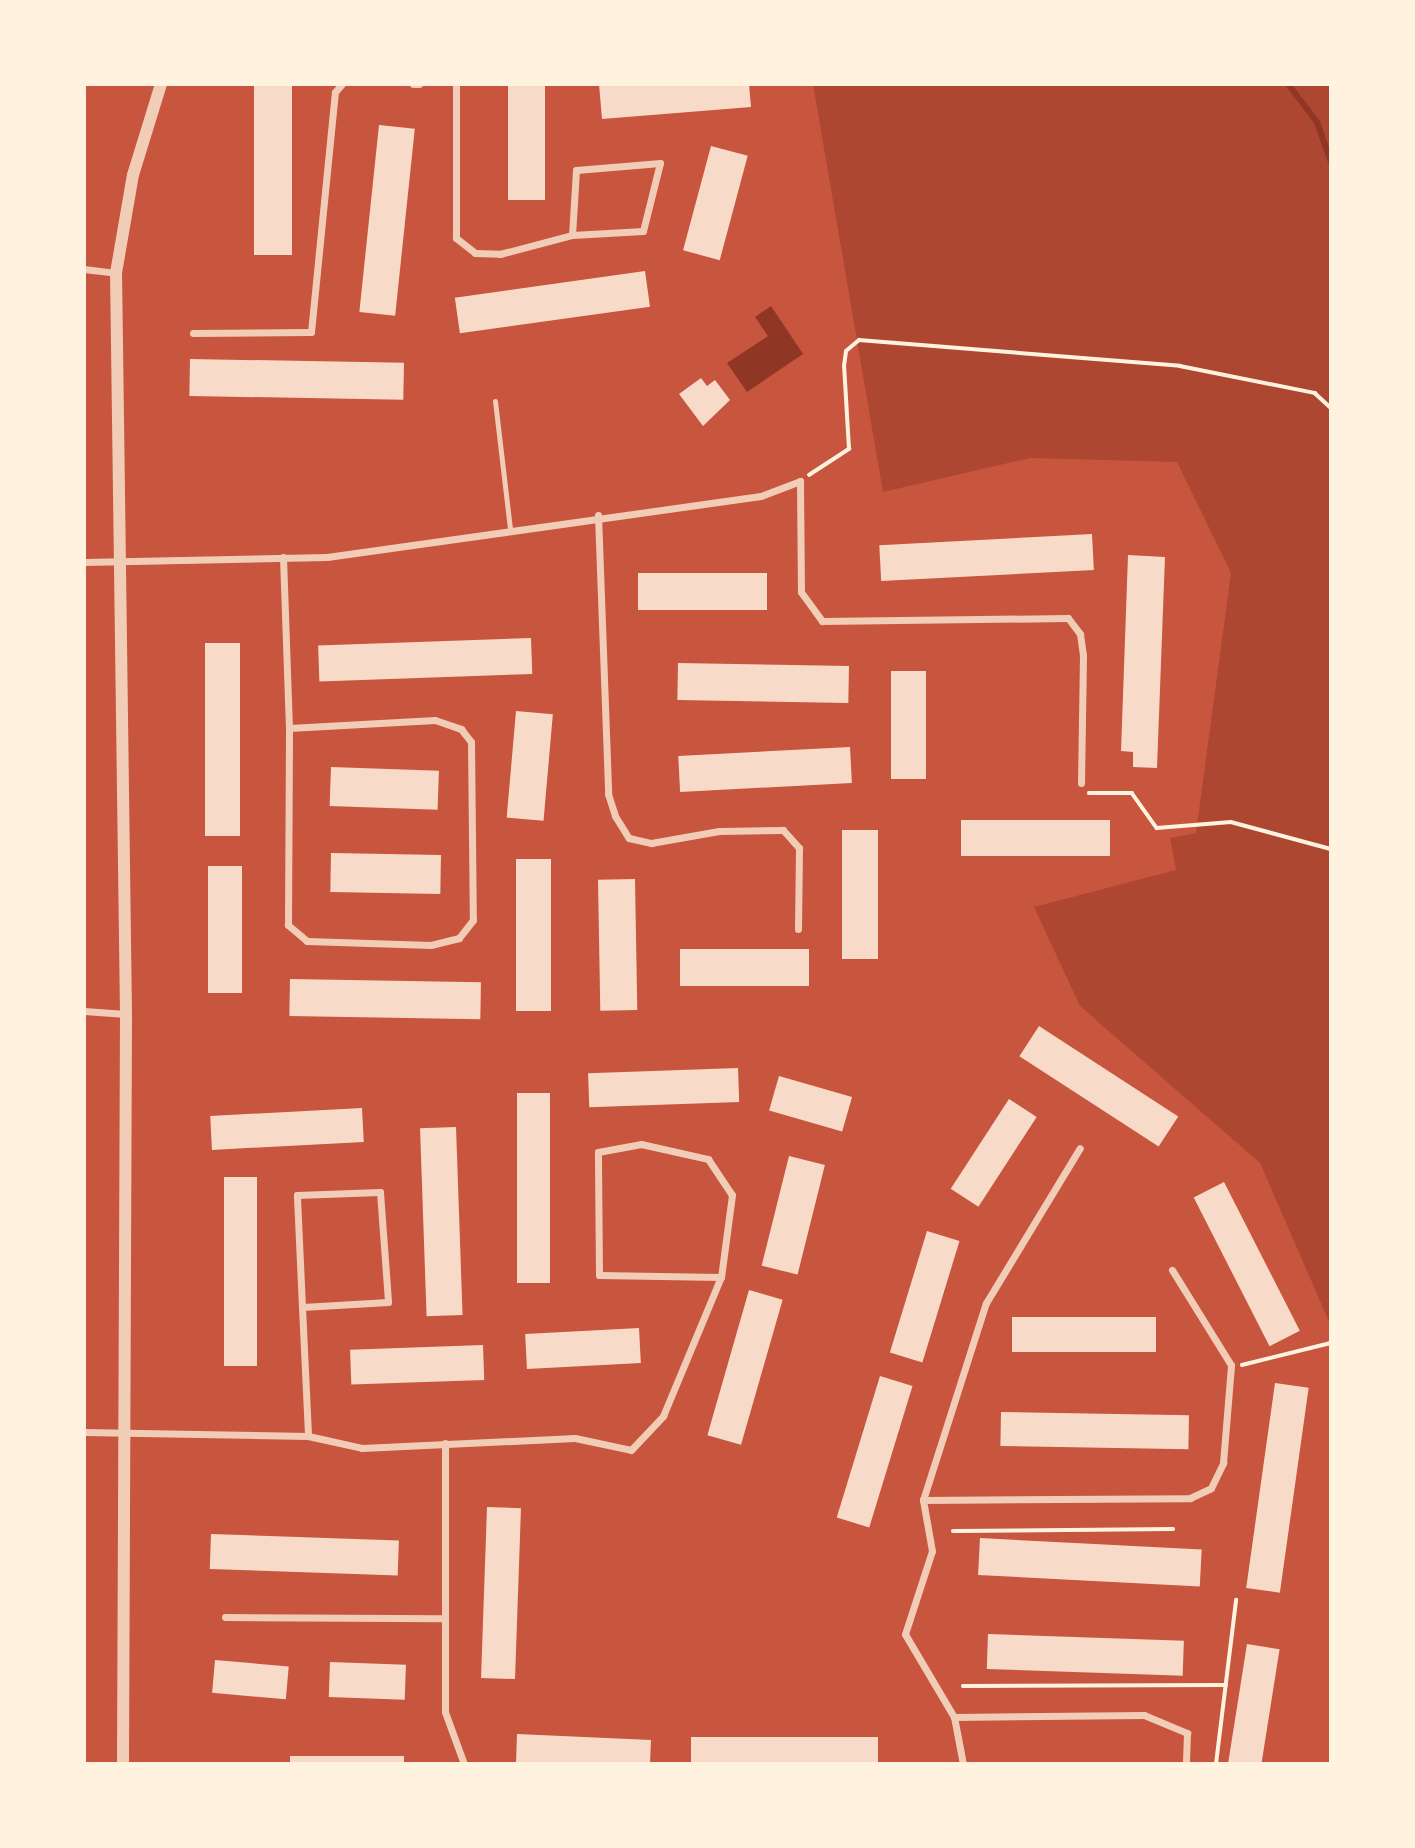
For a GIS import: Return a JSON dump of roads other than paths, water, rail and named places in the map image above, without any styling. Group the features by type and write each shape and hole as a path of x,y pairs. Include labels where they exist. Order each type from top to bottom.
{"street":[{"path":"123,1764 126,1014 116,562 116,273 132,175 161,84"},
{"path":"193,333 311,332 335,92 342,84"},
{"path":"414,84 419,84"},
{"path":"456,84 456,238 475,253 500,254 572,235 643,231 660,163 576,170 572,235"},
{"path":"84,269 116,273"},
{"path":"84,562 327,557 598,515 761,496 800,481 797,566 809,611 822,621 1068,618 1080,634 1083,656 1081,783"},
{"path":"598,515 608,794 615,816 629,838 650,843 719,831 783,830 799,848 798,929"},
{"path":"283,557 289,729 288,925 307,941 431,945 458,938 473,920 475,883 471,742 461,729 435,720 289,729"},
{"path":"84,1011 126,1014"},
{"path":"84,1432 125,1430 308,1436 362,1448 575,1438 631,1450 663,1416 721,1277 732,1195 708,1158 640,1144 598,1152 599,1275 721,1277"},
{"path":"963,1764 954,1717 905,1634 932,1551 923,1500 986,1303 1080,1148"},
{"path":"302,1307 388,1303 380,1192 297,1195 302,1307 308,1436"},
{"path":"923,1500 1190,1498 1211,1488 1223,1463 1231,1365 1172,1270"},
{"path":"445,1443 442,1618 445,1712 464,1764"},
{"path":"225,1617 442,1618"},
{"path":"954,1717 1144,1715 1187,1733 1186,1764"}],"lane":[{"path":"495,401 510,529"}],"waterway":[{"path":"1288,84 1317,122 1331,162"}]}
